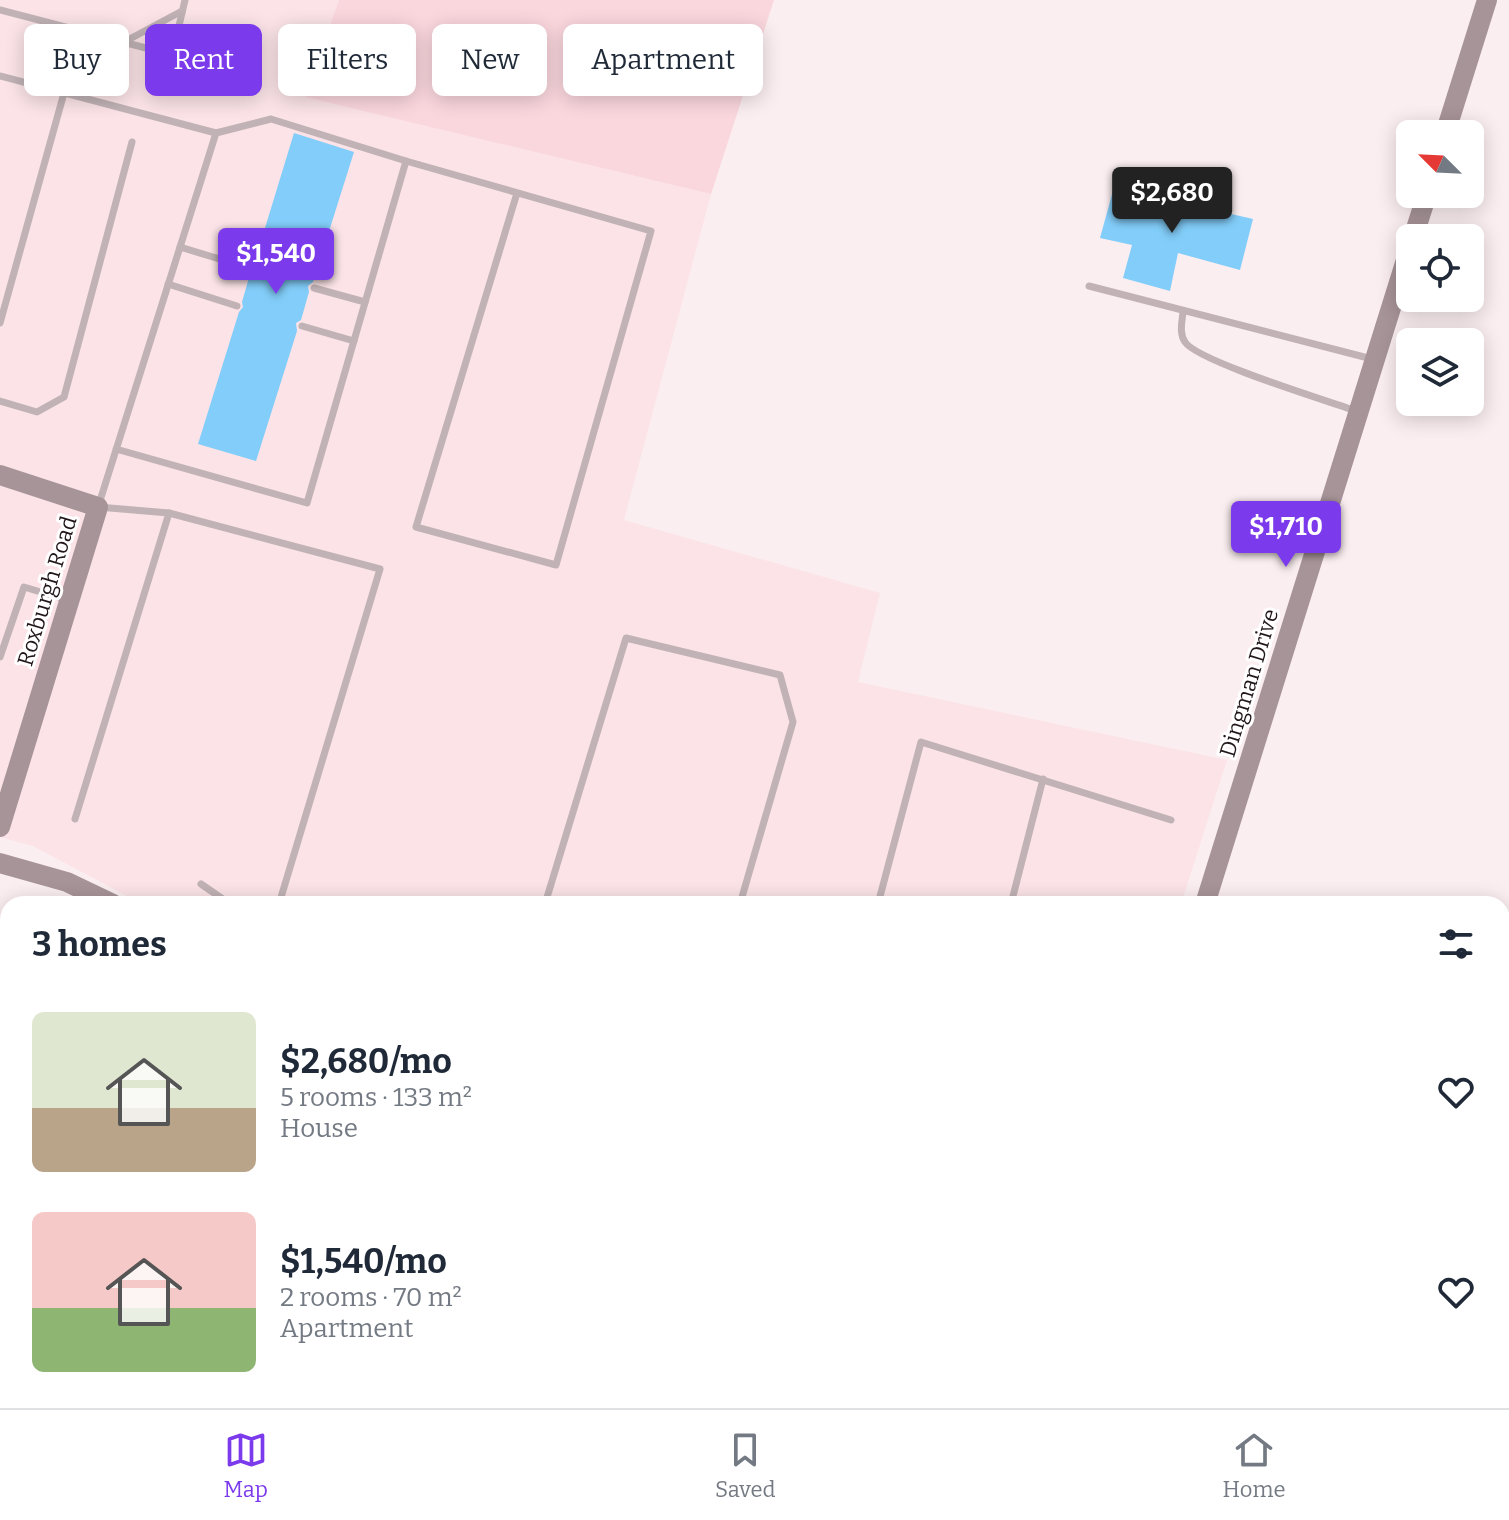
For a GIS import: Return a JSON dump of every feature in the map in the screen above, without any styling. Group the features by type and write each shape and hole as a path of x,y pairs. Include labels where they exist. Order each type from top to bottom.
{"main road":[{"path":"1449,120 1487,0"},
{"name":"Dingman Drive","path":"1207,896 1396,292"},
{"path":"0,475 98,507"},
{"name":"Roxburgh Road","path":"0,827 98,507"},
{"path":"0,863 67,882 96,896"}],"lane":[{"path":"129,43 165,53 175,43 185,0"},
{"path":"0,10 54,24"},
{"path":"129,39 183,11"},
{"path":"0,76 24,82"},
{"path":"0,323 63,96"},
{"path":"75,96 216,133 271,119 651,231 556,565 416,527 517,193"},
{"path":"216,133 98,507 169,513 380,569 281,896"},
{"path":"0,401 37,412 64,397 132,142"},
{"path":"116,449 307,503 406,161"},
{"path":"180,247 249,268"},
{"path":"168,284 237,306"},
{"path":"1089,286 1375,360"},
{"path":"314,288 365,302"},
{"path":"1183,312 1181,332 1184,340 1198,352 1270,382 1358,412"},
{"path":"302,326 354,341"},
{"path":"75,819 169,513"},
{"path":"0,657 24,587 69,601"},
{"path":"547,896 626,638 780,675 793,722 742,896"},
{"path":"880,896 921,742 1171,820"},
{"path":"1013,896 1043,779"},
{"path":"201,884 218,896"}],"shaded area":[{"path":"0,0 339,0 331,24 278,24 278,96 306,96 711,194 624,520 880,593 858,682 1227,760 1184,896 127,896 33,846 0,837"},
{"path":"339,0 774,0 763,34 763,24 563,24 563,96 743,96 711,194 305,97 416,96 416,24 331,24"}],"building":[{"path":"294,133 354,152 313,282 308,286 301,320 296,323 297,331 256,461 198,444 243,307 250,274 255,271 254,264"},
{"path":"1114,187 1253,219 1240,270 1178,253 1170,291 1123,278 1132,245 1100,238"}]}
